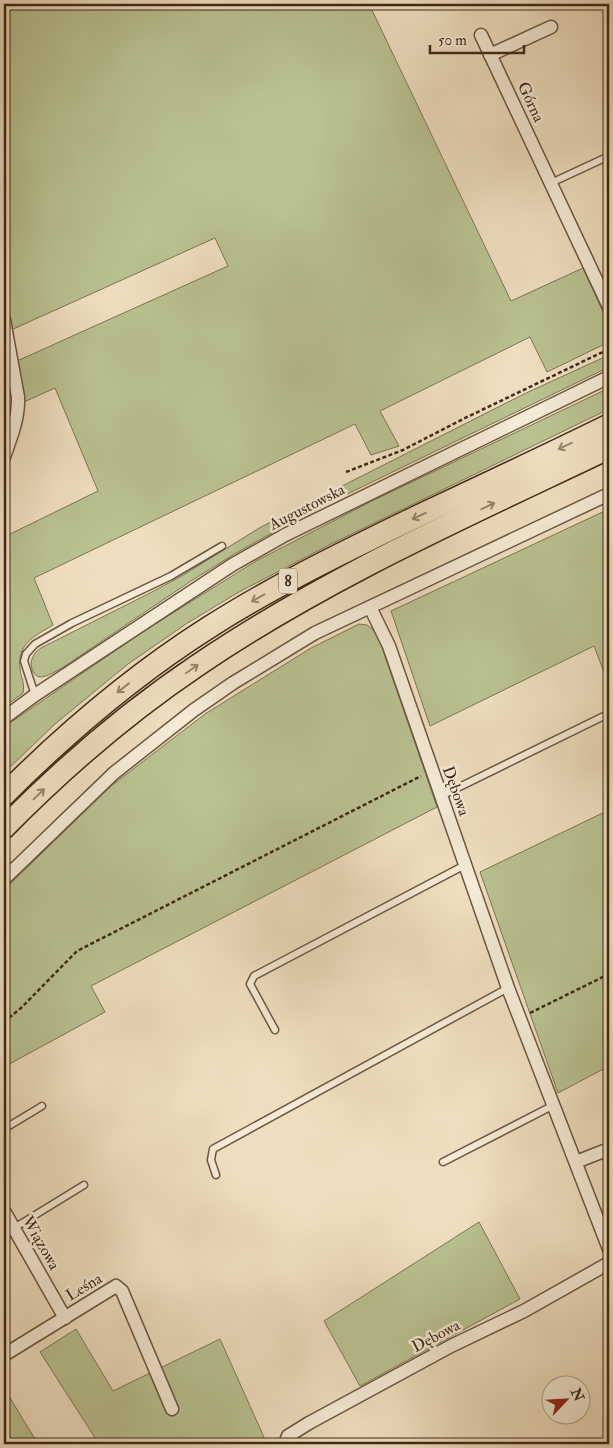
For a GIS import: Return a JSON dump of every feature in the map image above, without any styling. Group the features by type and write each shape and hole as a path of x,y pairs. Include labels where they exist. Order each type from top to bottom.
{"highway":[{"name":"8","path":"4,795 50,750 99,707 172,651 227,616 299,575 365,541 609,425"},
{"name":"8","path":"4,828 47,786 108,733 166,688 240,638 350,574 609,448"}],"street":[{"path":"490,55 552,26"},
{"name":"Górna","path":"481,35 609,307"},
{"path":"4,320 18,397 16,421 4,457"},
{"name":"Augustowska","path":"4,718 35,695 232,565 285,535 609,377"},
{"path":"4,879 114,774 194,710 233,683 315,633 609,494"},
{"name":"Dębowa","path":"370,607 389,646 508,988 609,1249"},
{"path":"576,1162 609,1149"},
{"name":"Wiązowa","path":"4,1211 65,1318"},
{"name":"Dębowa","path":"285,1444 288,1436 309,1423 451,1346 524,1311 609,1263"},
{"name":"Leśna","path":"4,1355 116,1286 122,1290 172,1409"}],"lane":[{"path":"551,183 609,156"},
{"path":"35,695 24,661 26,654 35,644 72,623 171,576 222,546"},
{"path":"441,796 606,715"},
{"path":"276,1030 250,984 254,976 465,865"},
{"path":"216,1175 211,1160 212,1150 508,988"},
{"path":"443,1162 554,1105"},
{"path":"4,1129 42,1106"},
{"path":"14,1228 84,1185"}],"path":[{"path":"346,472 403,450 609,349"},
{"path":"4,1022 21,1008 78,951 432,771"},
{"path":"520,1018 609,974"}],"green space":[{"path":"4,4 369,4 511,301 583,268 609,325 609,342 547,372 530,337 380,411 399,446 371,455 355,424 34,578 53,625 34,637 24,647 20,660 24,686 23,693 4,707 4,537 98,491 55,388 24,402 17,361 228,266 215,238 11,330 4,290"},
{"path":"609,355 609,367 306,514 236,553 191,581 62,668 43,677 37,676 33,672 32,660 35,653 41,648 180,577 261,527 524,394"},
{"path":"609,388 609,409 329,545 239,592 186,624 128,664 55,724 4,773 4,727 144,631 256,561 372,501"},
{"path":"609,509 609,685 594,646 430,726 391,611"},
{"path":"359,624 367,625 377,633 437,807 91,986 105,1012 4,1067 4,890 111,786 205,714 311,648"},
{"path":"609,810 609,1066 558,1093 480,872"},
{"path":"479,1222 520,1299 360,1386 324,1321"},
{"path":"76,1329 113,1391 220,1339 267,1444 99,1444 40,1352"},
{"path":"4,1388 38,1444 4,1444"}]}
